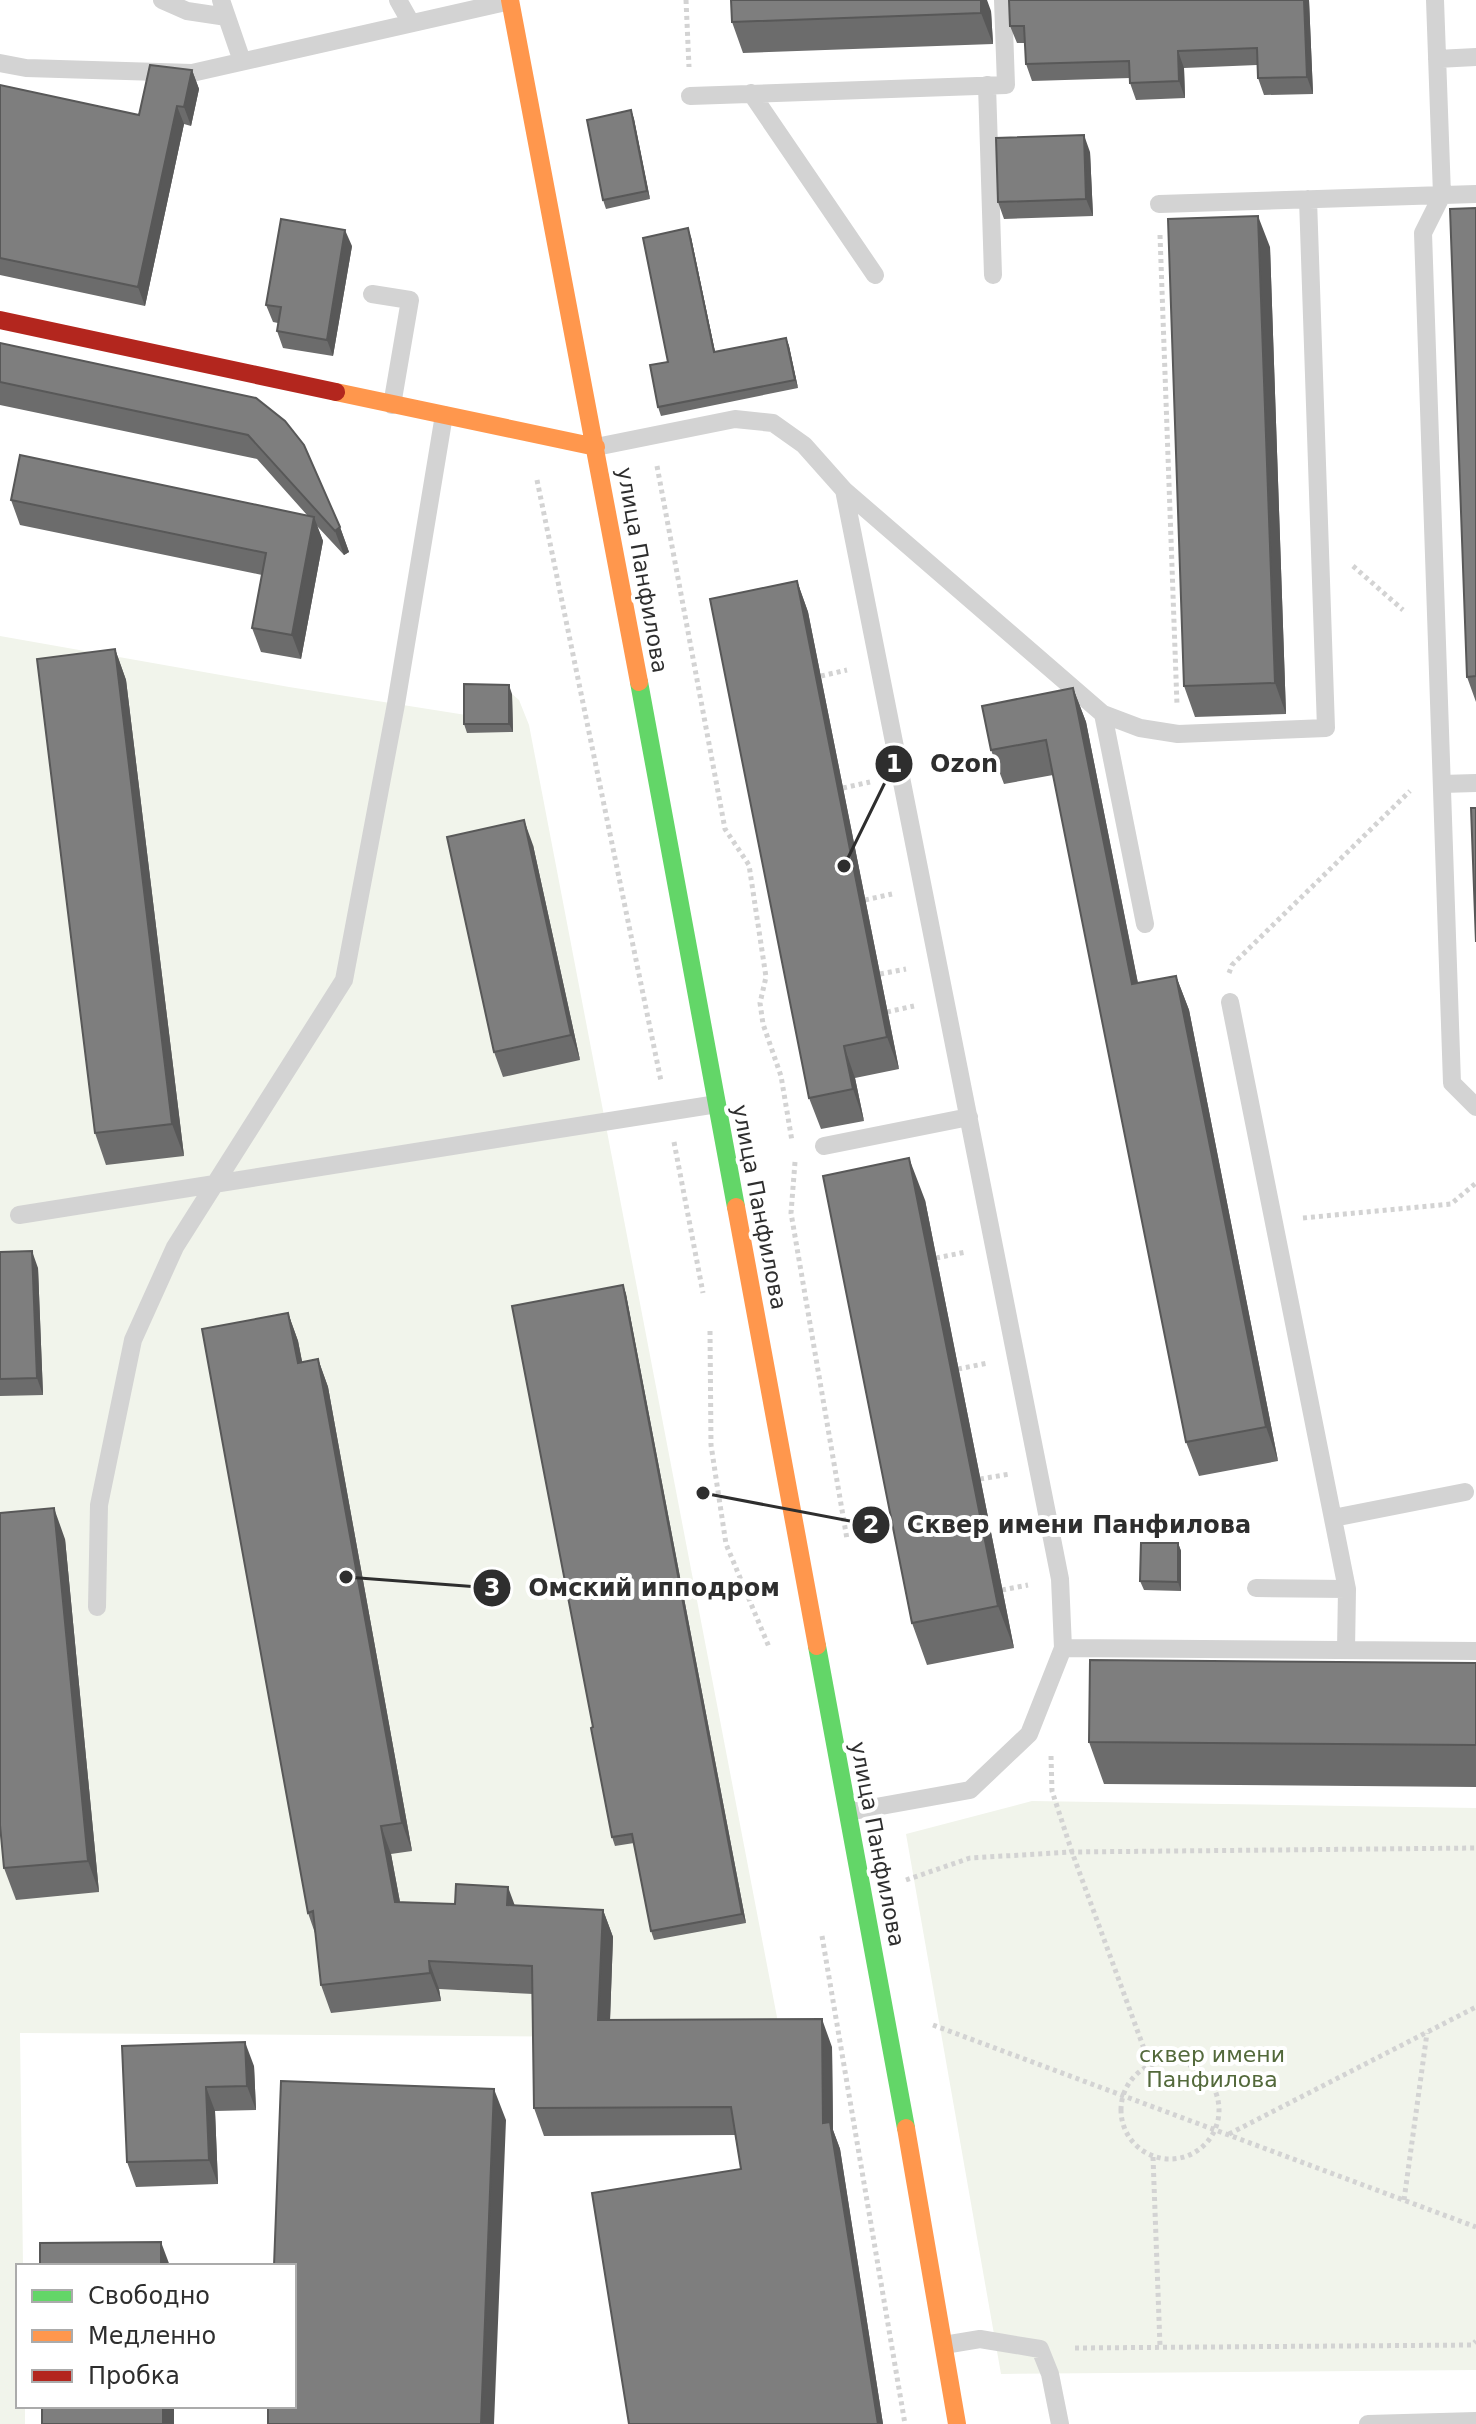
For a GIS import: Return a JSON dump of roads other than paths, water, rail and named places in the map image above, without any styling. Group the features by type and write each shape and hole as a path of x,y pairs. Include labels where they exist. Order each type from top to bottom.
{"main road":[{"name":"улица Панфилова","path":"510,1 596,447 917,2186 957,2424"},
{"path":"0,320 596,447"}],"lane":[{"path":"162,0 187,11 224,9 242,61"},
{"path":"398,0 411,23"},
{"path":"690,96 1006,85 1003,0"},
{"path":"1435,0 1442,195 1423,233 1452,1083 1476,1107"},
{"path":"0,63 26,68 192,73 510,1"},
{"path":"1437,59 1476,57"},
{"path":"987,85 993,275"},
{"path":"751,93 875,275"},
{"path":"1159,204 1476,194"},
{"path":"596,447 735,419 773,423 804,445 844,490 1103,714 1140,728 1178,734 1326,728 1308,199"},
{"path":"372,294 410,300 392,405"},
{"path":"97,1607 99,1505 133,1340 175,1247 344,980 396,704 444,415"},
{"path":"844,490 1060,1579 1063,1648 1029,1734 970,1790 848,1812"},
{"path":"1103,714 1145,924"},
{"path":"1442,784 1476,783"},
{"path":"1230,1002 1347,1589 1346,1650"},
{"path":"19,1215 717,1104"},
{"path":"824,1146 969,1117"},
{"path":"1333,1518 1465,1492"},
{"path":"1256,1588 1347,1589"},
{"path":"1063,1648 1476,1651"},
{"path":"944,2345 980,2339 1040,2349 1050,2374 1060,2424"},
{"path":"1368,2424 1476,2421"}],"place":[{"name":"Ozon","path":"844,866"},
{"name":"Сквер имени Панфилова","path":"703,1493"},
{"name":"Омский ипподром","path":"346,1577"}],"park label":[{"name":"сквер имени Панфилова","path":"1212,2066"}]}
